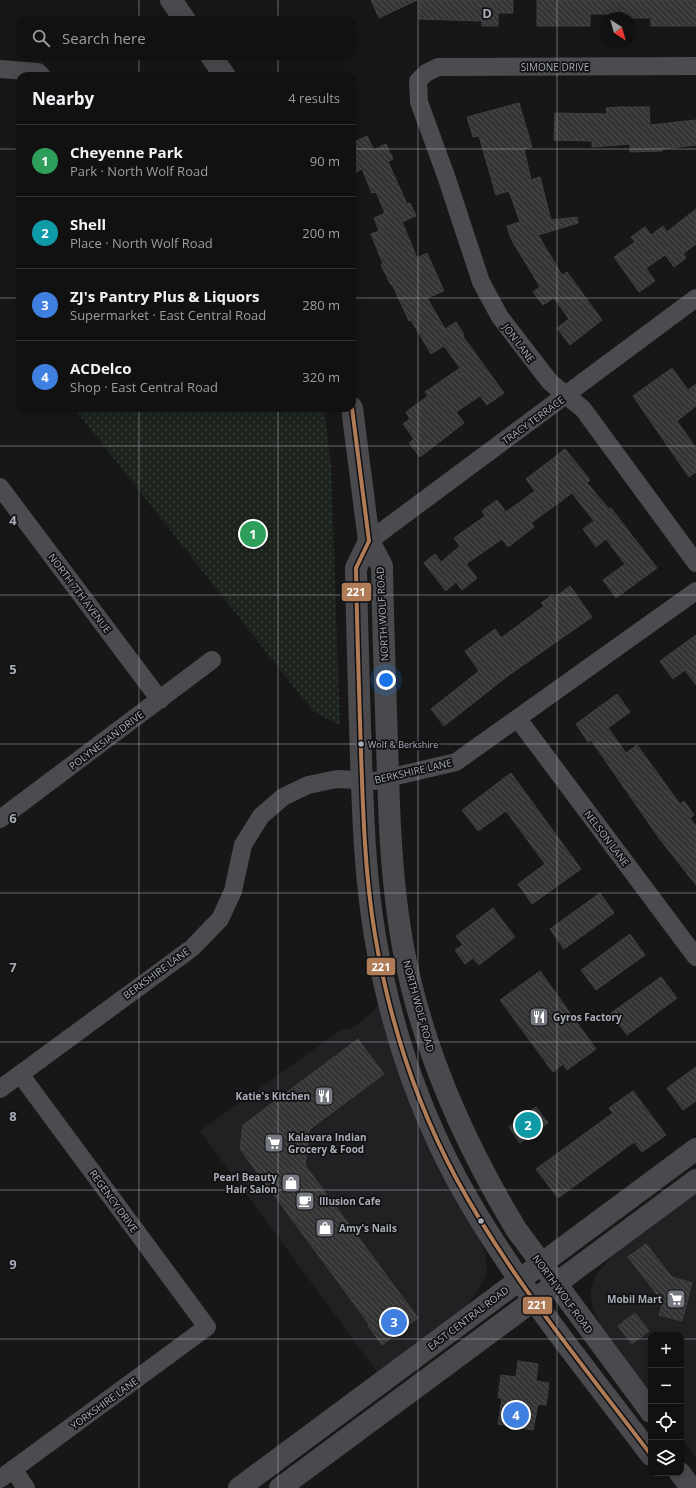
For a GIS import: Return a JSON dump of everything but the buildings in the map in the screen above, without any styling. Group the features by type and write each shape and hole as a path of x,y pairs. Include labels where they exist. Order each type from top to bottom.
{"main road":[{"path":"171,0 182,16"},
{"path":"214,60 222,72"},
{"name":"NORTH WOLF ROAD","path":"353,412 369,541 382,566 388,778 392,853 400,930 414,997 430,1048 451,1105 485,1176 516,1229 648,1408"},
{"path":"369,541 356,568 365,850 374,934 386,989 401,1044 423,1105 455,1175 493,1241 535,1300 648,1451"},
{"name":"EAST CENTRAL ROAD","path":"240,1488 696,1149"},
{"path":"280,1488 696,1180"},
{"path":"682,1476 691,1488"}],"street":[{"name":"SIMONE DRIVE","path":"418,81 426,73 438,67 696,66"},
{"path":"0,68 38,72"},
{"name":"JON LANE","path":"418,81 419,102 446,176 481,282 500,318 550,382 565,396 584,409 696,563"},
{"name":"TRACY TERRACE","path":"369,541 696,298"},
{"name":"NORTH 7TH AVENUE","path":"0,487 160,700"},
{"name":"BERKSHIRE LANE","path":"0,1089 192,948 220,920 233,891 243,845 261,816 283,797 308,785 337,779 375,781 456,762 696,591"},
{"name":"POLYNESIAN DRIVE","path":"0,819 212,660"},
{"name":"NELSON LANE","path":"518,719 696,957"},
{"name":"REGENCY DRIVE","path":"20,1074 208,1328"},
{"name":"YORKSHIRE LANE","path":"7,1474 208,1328"},
{"path":"7,1474 26,1488"}],"shaded area":[{"path":"77,412 324,412 331,466 340,726 312,710"},
{"path":"378,1003 485,1252 487,1269 486,1275 476,1294 466,1306 377,1372 200,1131 342,1029 348,1029 355,1026 375,1010"},
{"path":"696,1192 696,1457 684,1441 684,1332 648,1332 648,1393 603,1331 594,1311 590,1296 592,1284 596,1275 614,1254"}],"transit line":[{"name":"221","path":"353,412 369,541 356,568 357,637 365,844 375,935 396,1029 416,1090 428,1120 456,1178 477,1215 548,1320 648,1451"}],"place":[{"name":"Cheyenne Park","path":"253,534"},
{"name":"Wolf & Berkshire","path":"361,744"},
{"name":"Gyros Factory","path":"539,1017"},
{"name":"Katie's Kitchen","path":"324,1096"},
{"name":"Shell","path":"528,1125"},
{"name":"Kalavara Indian Grocery & Food","path":"274,1143"},
{"name":"Pearl Beauty Hair Salon","path":"291,1183"},
{"name":"Illusion Cafe","path":"305,1201"},
{"name":"Amy's Nails","path":"325,1228"},
{"name":"Mobil Mart","path":"676,1299"},
{"name":"ZJ's Pantry Plus & Liquors","path":"394,1322"},
{"name":"ACDelco","path":"516,1415"}]}
